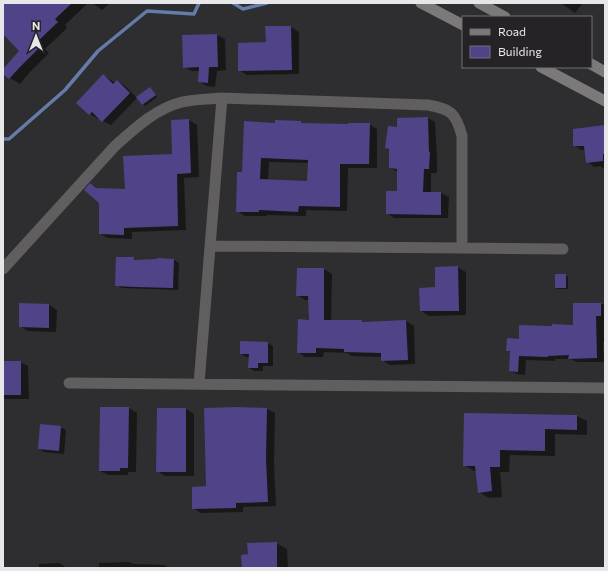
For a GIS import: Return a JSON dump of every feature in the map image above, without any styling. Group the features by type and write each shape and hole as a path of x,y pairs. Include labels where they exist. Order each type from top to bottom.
{"main road":[{"path":"422,3 462,24"},
{"path":"479,3 503,16"},
{"path":"592,65 605,72"},
{"path":"544,68 605,101"}],"street":[{"path":"199,384 222,98"},
{"path":"3,268 115,146 133,129 154,114 182,102 222,98 428,105 442,108 453,114 459,124 462,136 462,248"},
{"path":"210,246 563,249"},
{"path":"70,383 605,388"}],"building":[{"path":"3,3 72,3 55,19 58,22 36,43 40,47 9,79 3,74 3,69 19,51 3,34"},
{"path":"265,26 291,26 292,70 238,71 238,43 266,42"},
{"path":"217,34 218,67 209,67 208,83 198,82 199,67 183,68 182,35"},
{"path":"103,74 113,84 117,80 130,93 102,122 92,112 89,115 76,103"},
{"path":"150,87 156,95 142,105 136,97"},
{"path":"428,117 430,152 429,169 424,169 423,192 441,192 441,215 386,214 386,191 397,191 397,169 389,168 389,149 385,148 388,126 397,127 397,118"},
{"path":"189,119 191,173 177,174 178,226 124,228 124,235 99,234 99,203 84,190 90,183 96,188 125,189 123,156 172,154 171,120"},
{"path":"275,120 301,121 301,123 370,123 369,164 340,164 340,207 299,206 298,212 259,210 259,212 236,212 237,172 242,172 244,121 275,123","holes":["261,158 308,160 307,181 260,179"]},
{"path":"605,125 605,154 603,154 603,161 586,163 584,146 573,146 573,129"},
{"path":"116,257 134,257 134,260 157,258 174,259 173,288 115,286"},
{"path":"458,266 459,311 420,311 419,288 435,287 435,267"},
{"path":"297,268 324,268 324,320 362,320 362,322 406,320 408,360 381,361 381,353 344,352 344,349 316,348 316,353 297,353 298,319 309,320 308,296 296,296"},
{"path":"555,274 566,274 566,288 555,288"},
{"path":"19,303 49,304 49,328 19,327"},
{"path":"573,303 601,303 601,316 596,316 597,358 568,359 569,355 548,357 519,356 518,372 509,371 510,351 506,351 507,338 519,339 519,325 573,325"},
{"path":"240,341 268,342 268,363 258,363 258,368 248,368 249,354 240,354"},
{"path":"3,361 21,361 21,395 3,395"},
{"path":"100,407 129,407 128,468 120,468 120,471 99,471"},
{"path":"157,408 186,408 186,472 156,472"},
{"path":"204,408 267,408 266,459 268,502 236,503 236,508 192,509 192,487 206,486"},
{"path":"464,413 577,415 577,430 545,429 545,451 500,450 500,467 490,467 492,491 478,493 475,466 463,466"},
{"path":"40,424 61,426 59,451 38,449"},
{"path":"277,542 277,568 242,568 241,555 248,554 247,543"}],"waterway":[{"path":"3,139 9,139 65,90 98,51 147,11 194,14 199,3"},
{"path":"233,3 243,9 267,3"}]}
